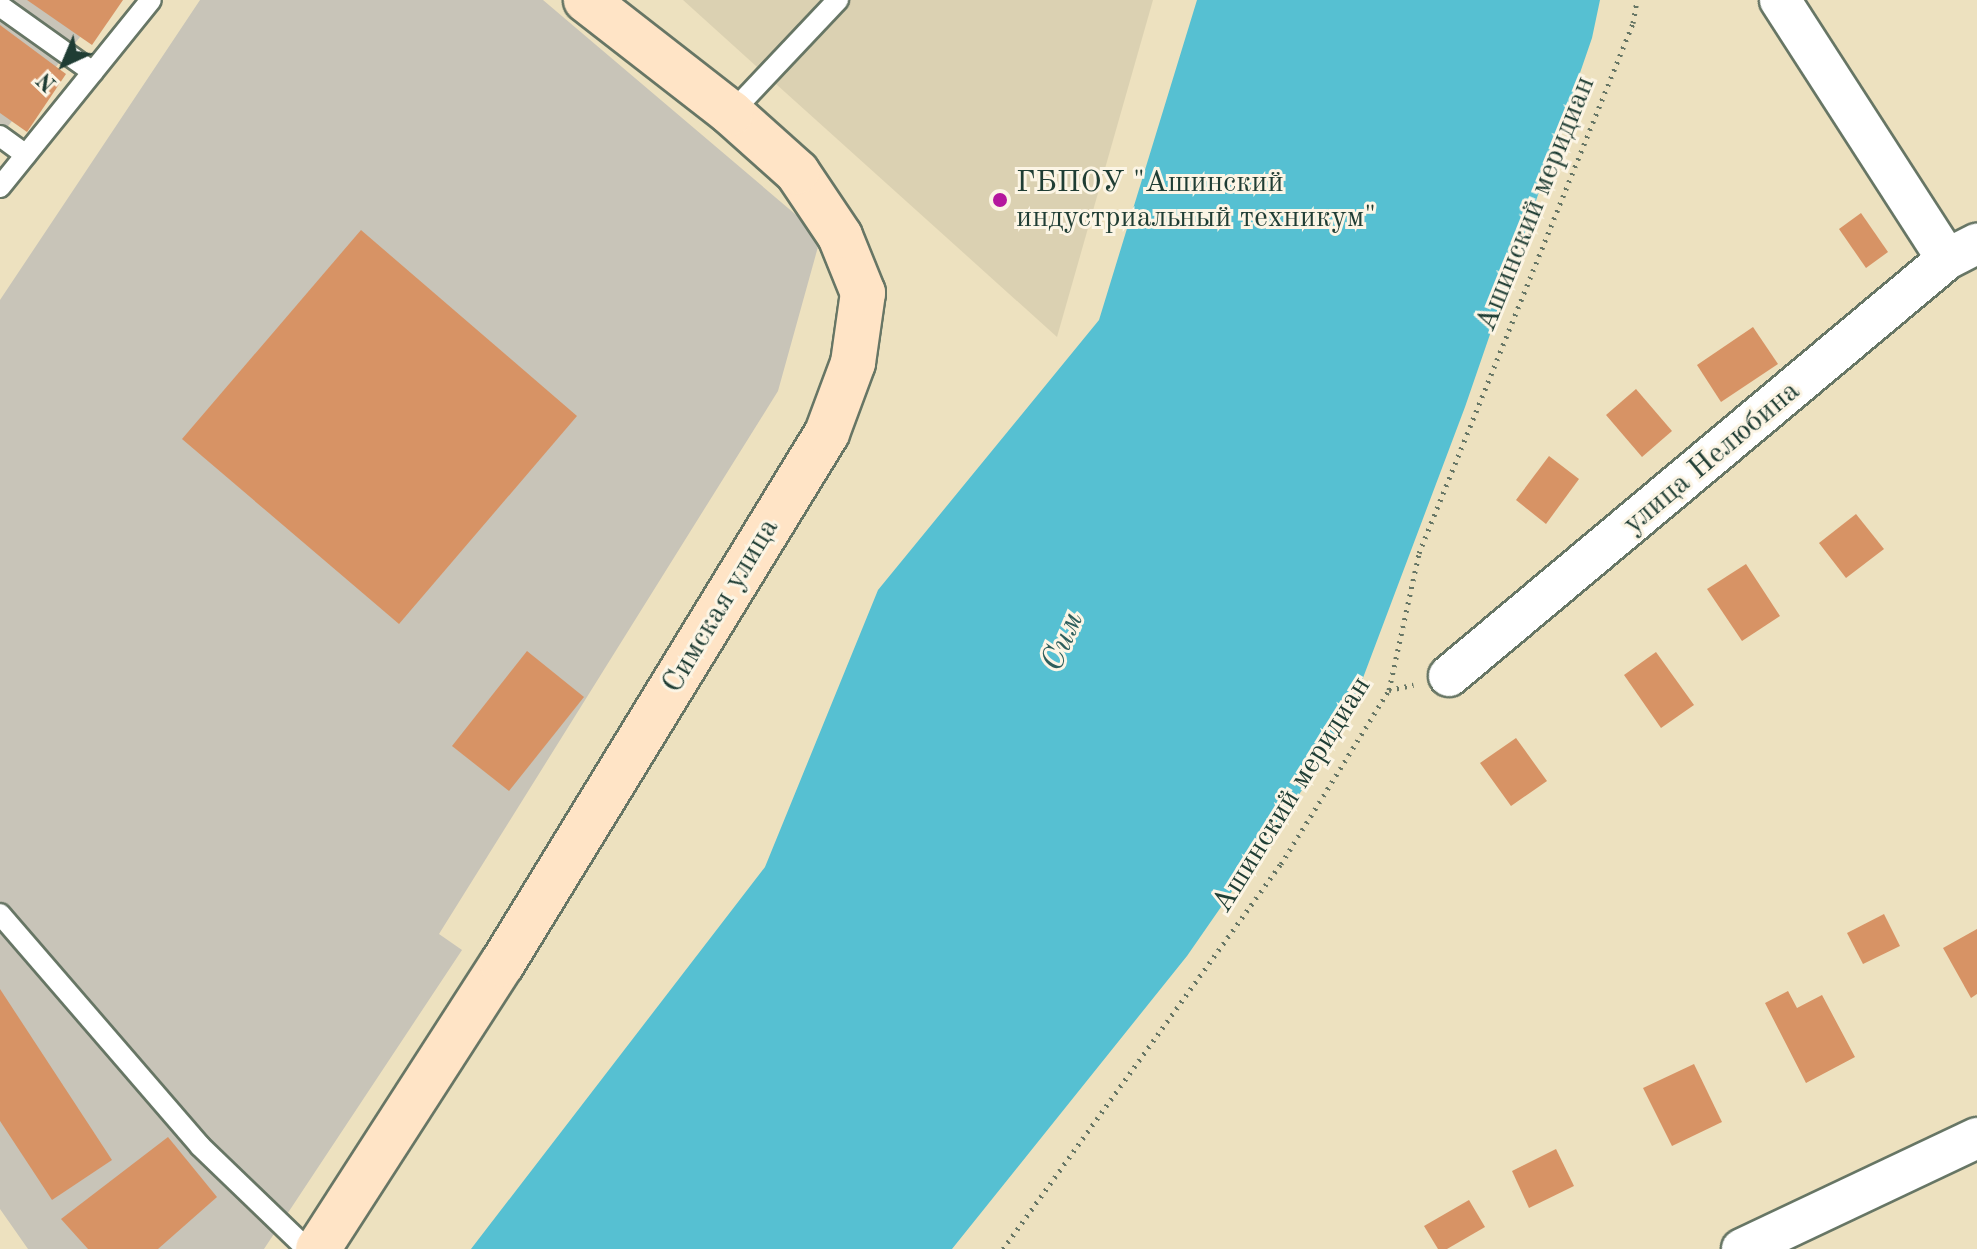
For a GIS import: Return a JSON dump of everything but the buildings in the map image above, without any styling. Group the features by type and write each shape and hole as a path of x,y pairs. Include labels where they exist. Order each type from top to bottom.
{"main road":[{"name":"Симская улица","path":"318,1249 502,964 818,446 853,363 863,293 840,236 797,172 731,113 586,0"}],"street":[{"path":"1780,0 1962,252"},
{"name":"улица Нелюбина","path":"1449,676 1962,252"},
{"path":"1742,1249 1977,1138"}],"lane":[{"path":"0,187 151,0"},
{"path":"731,113 838,0"},
{"path":"0,6 93,72"},
{"path":"0,136 26,155"},
{"path":"0,914 200,1146 307,1249"}],"path":[{"name":"Ашинский меридиан","path":"1003,1249 1281,864 1389,690 1419,553 1633,23 1637,0"}],"shaded area":[{"path":"0,0 110,0 0,136"},
{"path":"200,0 543,0 821,236 778,391 439,934 462,950 264,1249 28,1249 0,1209 0,300"},
{"name":"ГБПОУ \"Ашинский индустриальный техникум\"","path":"683,0 1153,0 1057,337 766,75"}],"water":[{"name":"Сим","path":"1197,0 1600,0 1592,38 1465,407 1343,731 1187,956 952,1249 471,1249 765,867 878,590 1099,320"}],"place":[{"name":"ГБПОУ \"Ашинский индустриальный техникум\"","path":"1000,200"}]}
